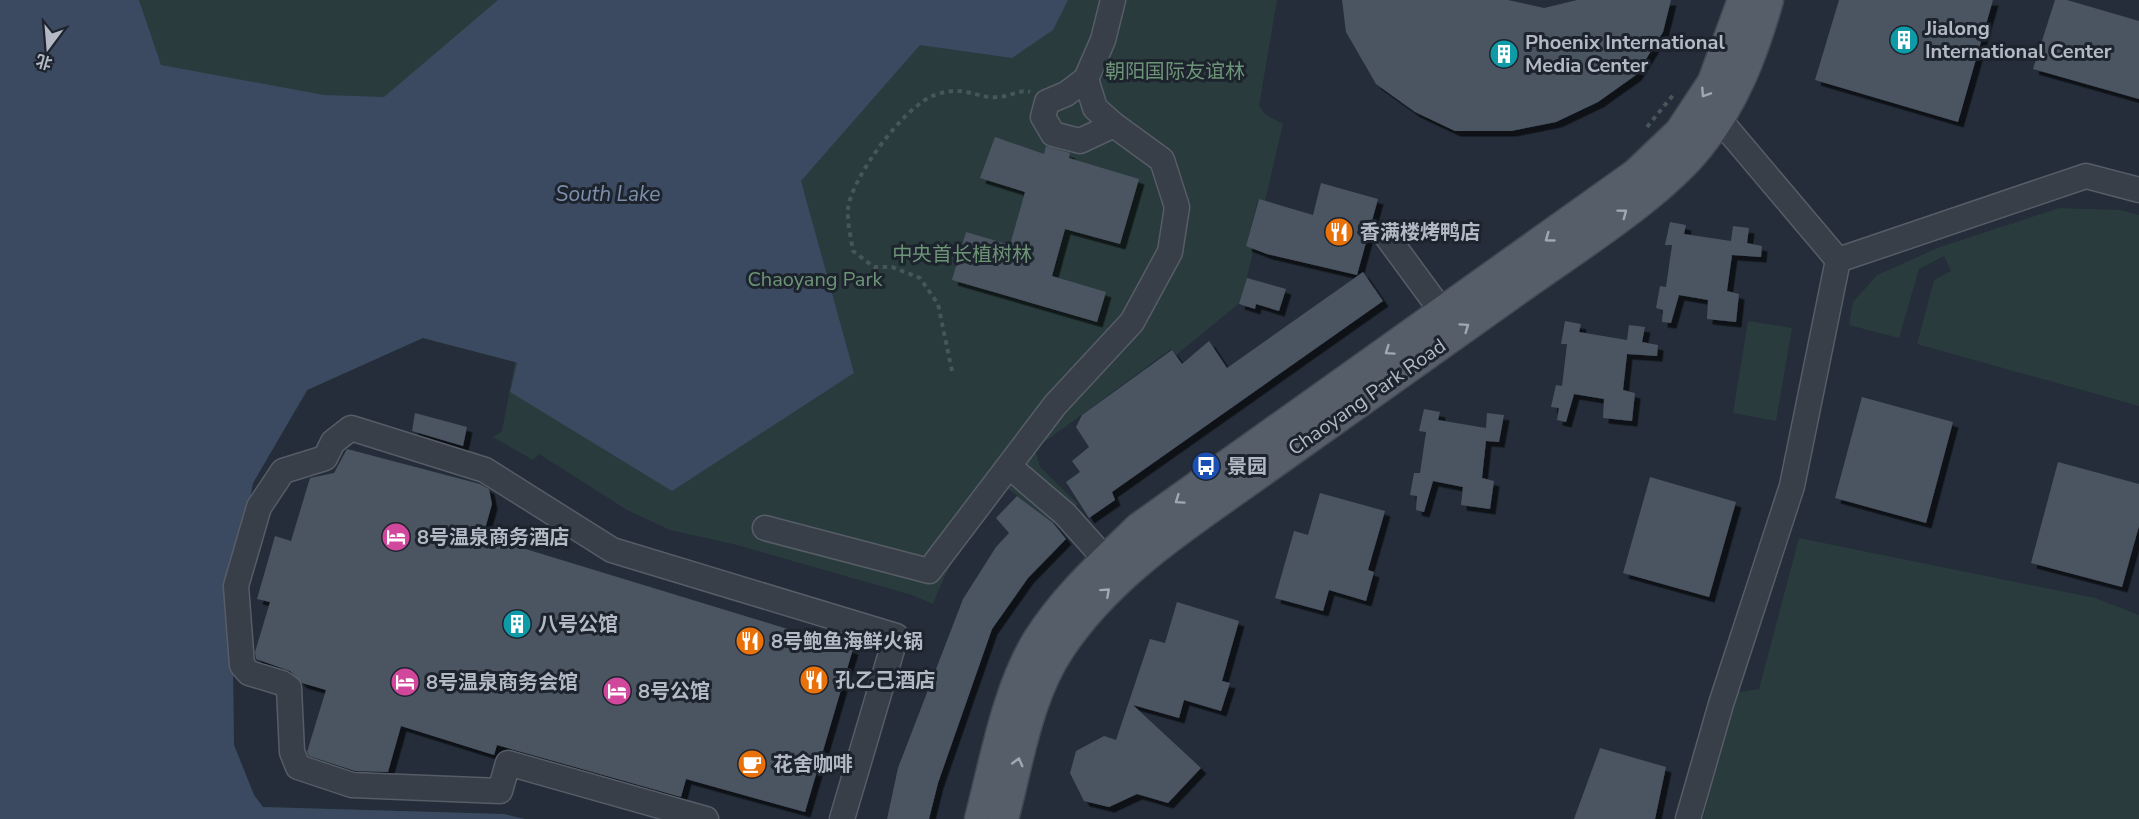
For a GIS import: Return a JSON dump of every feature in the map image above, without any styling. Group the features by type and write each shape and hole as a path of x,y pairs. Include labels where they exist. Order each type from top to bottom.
{"main road":[{"name":"Chaoyang Park Road","path":"980,819 1014,692 1037,641 1075,589 1139,528 1636,174 1680,132 1713,82 1743,0"},
{"name":"Chaoyang Park Road","path":"1003,819 1035,699 1058,650 1095,602 1160,543 1561,259 1655,189 1699,147 1735,93 1757,39 1768,0"}],"street":[{"path":"1113,0 1103,40 1086,79 1066,94 1047,102 1043,117 1053,134 1080,141 1114,126"},
{"path":"765,528 929,571 1055,405 1132,322 1170,252 1177,207 1162,160 1114,126 1095,108 1086,79"},
{"path":"1718,118 1838,260"},
{"path":"1838,260 2086,176 2139,190"},
{"path":"1385,234 1443,313"},
{"path":"1688,819 1721,705 1792,486 1838,260"},
{"path":"706,819 508,763 500,791 352,785 298,767 292,752 289,688 282,683 249,673 242,665 238,628 236,585 259,507 283,471 325,458 333,442 351,428 485,470 612,550 896,636 842,819"},
{"path":"1010,467 1065,514 1106,560"}],"path":[{"path":"952,371 938,304 920,278 892,267 874,267 853,251 848,209 860,180 893,127 915,106 935,95 963,89 997,98 1026,90 1047,102"}],"green space":[{"name":"South Lake","path":"0,0 1277,0 1259,106 1265,114 1283,124 1265,201 1258,200 1246,245 1254,248 1241,302 1176,355 1171,349 1035,449 1040,467 1078,504 1053,523 1006,487 964,542 933,604 912,595 737,545 670,530 627,510 539,454 533,460 493,437 502,431 515,362 422,338 308,390 253,483 232,595 234,745 254,795 263,807 504,814 525,819 0,819"},
{"path":"2059,208 2120,210 2139,215 2139,406 1917,344 1934,280 1951,271 1944,256 1919,269 1899,338 1849,325 1853,302 1877,275 1940,247"},
{"path":"1748,321 1792,328 1776,421 1733,413"},
{"path":"1799,538 2095,598 2139,615 2139,819 1703,819 1734,693 1759,689"}],"water":[{"name":"South Lake","path":"0,0 139,0 161,65 324,95 384,97 498,0 1068,0 1053,30 1012,58 920,45 801,181 854,373 672,491 510,392 517,363 515,362 423,338 307,390 253,483 232,595 234,745 254,795 263,807 504,814 525,819 0,819"}],"building":[{"name":"Phoenix International Media Center","path":"1342,0 1508,0 1544,8 1577,0 1671,0 1663,32 1636,75 1598,102 1556,122 1511,131 1455,131 1415,112 1376,84 1346,32"},
{"name":"Jialong International Center","path":"1839,0 1993,0 1958,122 1815,80"},
{"path":"2055,0 2067,0 2139,21 2139,99 2033,69"},
{"path":"995,137 1044,154 1046,146 1070,153 1069,158 1139,179 1120,244 1065,229 1052,276 1106,292 1097,322 952,280 966,232 1010,245 1025,192 980,178"},
{"path":"1321,183 1378,199 1357,275 1267,254 1246,246 1259,199 1313,215"},
{"path":"1670,222 1686,225 1684,234 1731,241 1733,226 1749,228 1747,243 1762,246 1761,257 1732,255 1727,291 1739,294 1736,322 1707,319 1708,300 1679,295 1671,323 1662,322 1663,310 1656,308 1660,286 1666,287 1672,245 1665,245"},
{"path":"1363,272 1383,301 1112,492 1115,500 1089,518 1066,482 1080,472 1072,461 1089,447 1076,427 1082,415 1172,350 1182,364 1209,341 1227,368"},
{"path":"1247,278 1286,289 1279,311 1256,304 1255,309 1239,304"},
{"path":"1565,321 1581,324 1579,332 1627,340 1629,325 1645,327 1642,342 1658,345 1657,356 1627,354 1623,390 1635,393 1632,421 1603,418 1604,399 1574,394 1566,422 1557,420 1559,408 1551,407 1556,385 1562,386 1567,344 1561,344"},
{"path":"1862,397 1953,422 1926,523 1835,498"},
{"path":"1424,409 1440,412 1438,420 1486,428 1487,413 1504,415 1499,442 1486,441 1482,478 1494,481 1490,509 1461,505 1463,487 1433,481 1424,512 1416,510 1417,496 1410,495 1414,473 1420,473 1426,432 1419,431"},
{"path":"415,413 467,427 463,446 412,431"},
{"name":"八号公馆","path":"347,449 480,484 489,489 492,504 483,536 853,649 805,812 686,779 681,797 497,745 494,755 401,726 388,772 355,771 309,756 307,752 326,690 302,683 290,671 256,659 255,652 270,602 257,599 275,536 291,541 310,478 334,473"},
{"path":"2058,462 2139,484 2139,526 2122,587 2031,563"},
{"path":"1650,477 1736,502 1709,597 1623,573"},
{"path":"1320,493 1385,511 1368,570 1374,572 1366,601 1329,590 1323,611 1275,598 1294,531 1308,535"},
{"path":"1017,496 1053,523 1066,539 1028,578 992,629 938,783 929,819 887,819 898,768 963,599 996,547 1009,533 996,518"},
{"path":"1177,602 1239,621 1222,681 1230,683 1221,711 1184,700 1179,718 1133,705 1201,768 1168,803 1137,794 1109,807 1084,801 1070,773 1076,751 1104,736 1116,740 1150,639 1165,643"},
{"path":"1600,748 1666,767 1655,819 1574,819"}],"place":[{"name":"Jialong International Center","path":"1904,40"},
{"name":"Phoenix International Media Center","path":"1504,54"},
{"name":"香满楼烤鸭店","path":"1339,232"},
{"name":"景园","path":"1206,466"},
{"name":"8号温泉商务酒店","path":"396,537"},
{"name":"八号公馆","path":"517,624"},
{"name":"8号鲍鱼海鲜火锅","path":"750,641"},
{"name":"孔乙己酒店","path":"814,680"},
{"name":"8号温泉商务会馆","path":"405,682"},
{"name":"8号公馆","path":"617,691"},
{"name":"花舍咖啡","path":"752,764"}],"park label":[{"name":"朝阳国际友谊林","path":"1175,71"},
{"name":"中央首长植树林","path":"962,254"},
{"name":"Chaoyang Park","path":"815,279"}]}
